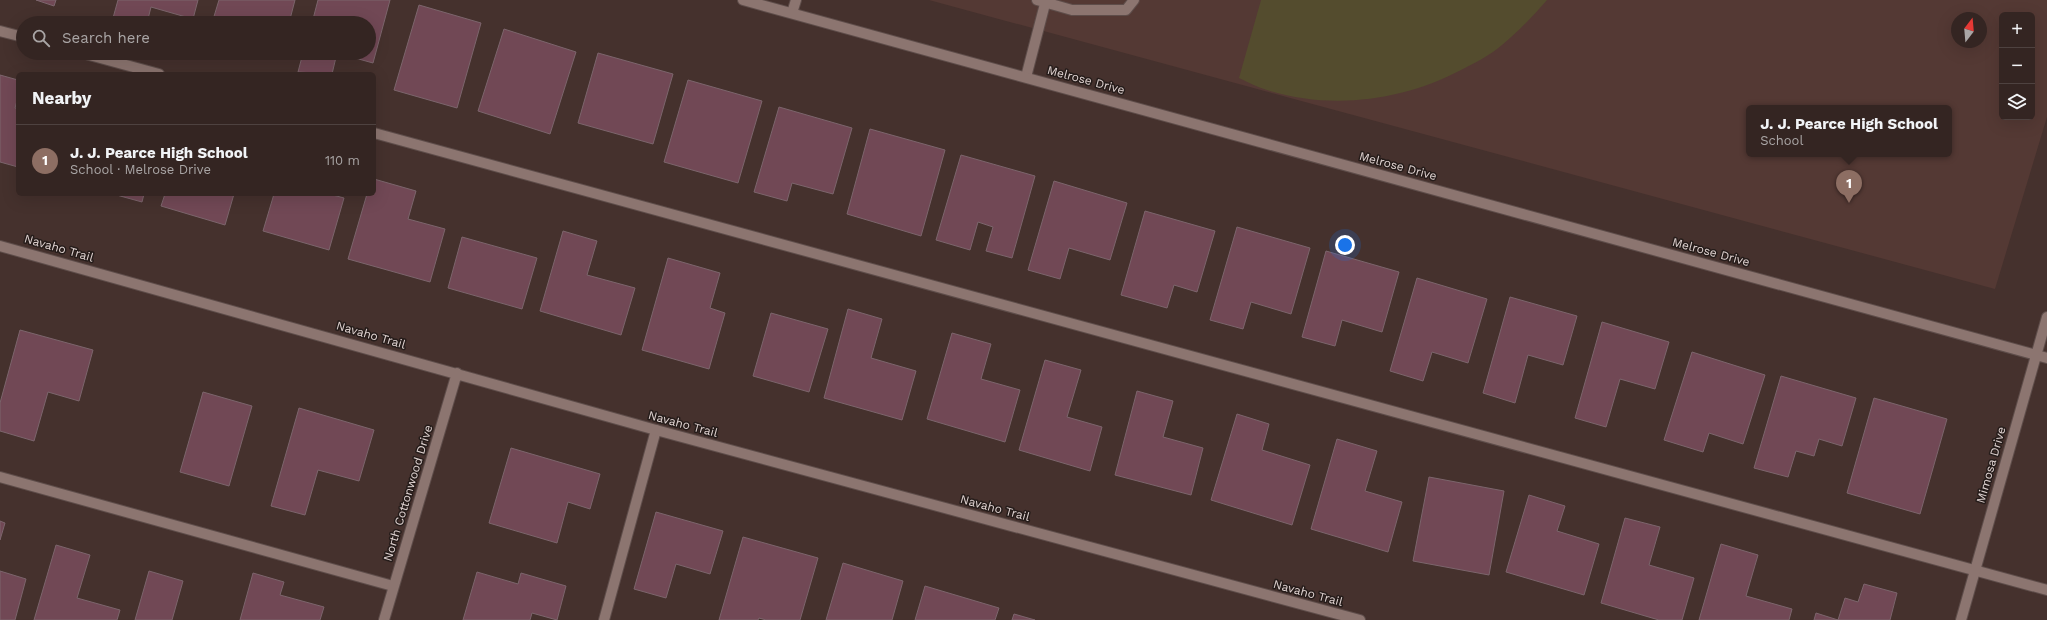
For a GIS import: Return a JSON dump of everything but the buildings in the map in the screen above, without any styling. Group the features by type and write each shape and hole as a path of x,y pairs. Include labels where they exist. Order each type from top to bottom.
{"street":[{"name":"Melrose Drive","path":"743,0 2047,358"},
{"path":"792,13 796,0"},
{"path":"1026,77 1043,1 1072,10 1126,10 1134,0"},
{"path":"0,31 16,35"},
{"path":"108,60 152,72"},
{"path":"376,134 2047,590"},
{"name":"Navaho Trail","path":"0,246 656,430 1360,620"},
{"name":"Mimosa Drive","path":"1961,620 2047,317"},
{"name":"North Cottonwood Drive","path":"384,620 457,373"},
{"path":"604,620 656,430"},
{"path":"0,477 394,586"}],"shaded area":[{"path":"929,0 2047,0 2047,117 1995,289"},
{"path":"1261,0 1547,0 1526,23 1502,45 1477,62 1461,70 1438,81 1415,89 1391,95 1341,101 1316,100 1291,96 1263,89 1239,78"}],"place":[{"name":"J. J. Pearce High School","path":"1849,203"}]}
